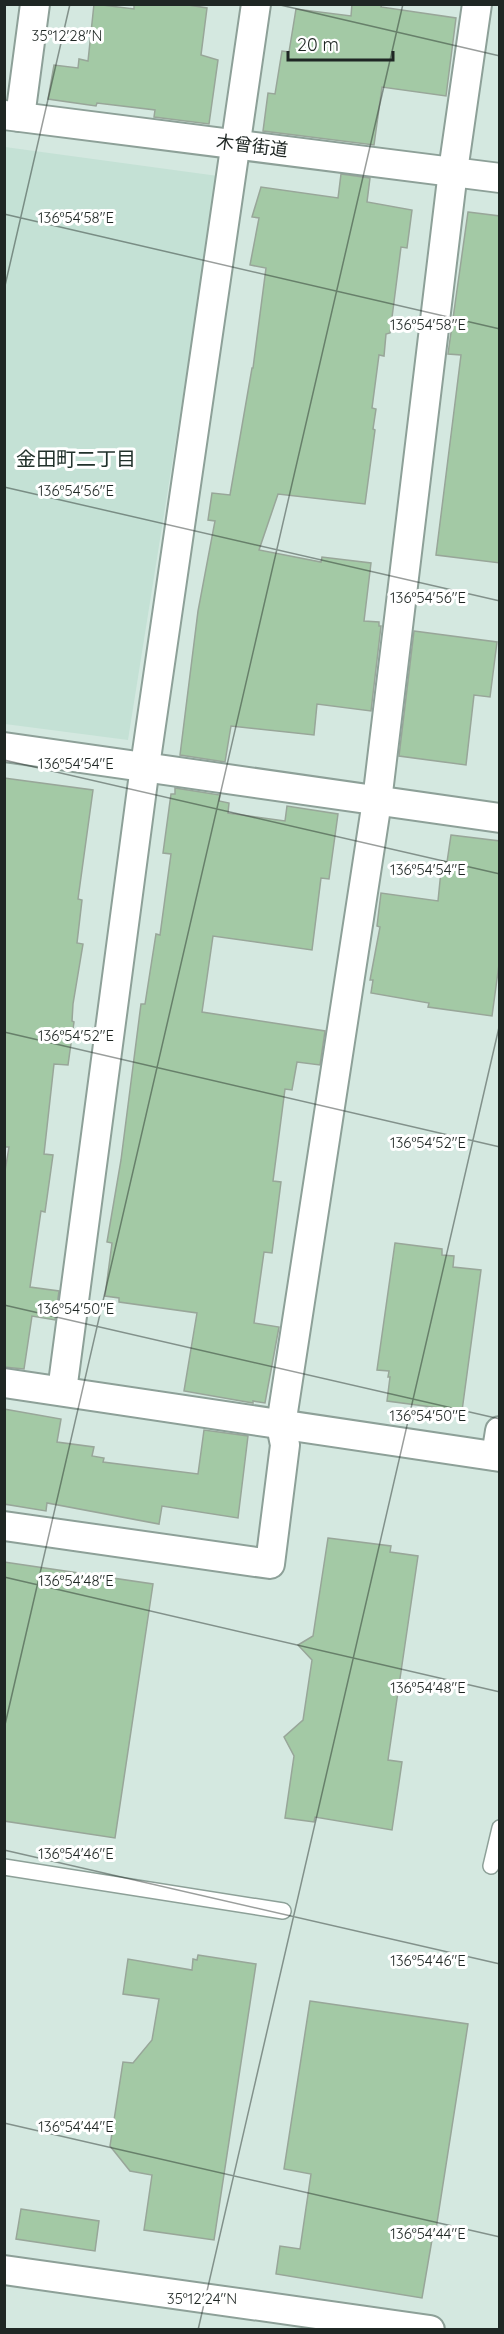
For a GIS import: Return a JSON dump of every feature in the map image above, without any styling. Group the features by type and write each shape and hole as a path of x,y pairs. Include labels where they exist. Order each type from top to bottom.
{"street":[{"path":"13,116 35,4"},
{"path":"62,1391 145,766 256,4"},
{"path":"4,1526 270,1564 285,1445 281,1425 377,801 453,171 477,4"},
{"name":"木曾街道","path":"13,116 500,178"},
{"path":"4,747 500,818"},
{"path":"4,1383 281,1425 498,1448"},
{"path":"4,2270 430,2330"}],"lane":[{"path":"491,1866 500,1828"},
{"path":"4,1868 283,1911"}],"shaded area":[{"path":"5,147 218,176 128,740 5,724"}],"building":[{"path":"94,4 134,9 134,4 182,4 207,8 201,55 218,60 209,124 154,117 155,110 97,103 96,106 48,99 54,65 78,68 79,59 88,61"},
{"path":"352,4 382,4 381,7 456,18 446,96 382,87 374,145 263,131 268,93 275,94 282,51 289,52 296,9 351,16"},
{"path":"341,174 370,178 367,202 412,210 407,248 401,247 390,333 386,334 384,356 379,355 372,408 376,409 373,429 375,430 365,504 278,494 259,550 321,562 322,557 371,563 364,621 379,622 381,626 371,711 317,704 314,735 231,726 225,762 180,755 198,611 215,521 208,520 212,493 230,495 253,368 266,268 250,265 259,218 252,217 261,187 338,198"},
{"path":"468,212 500,216 500,563 436,555 461,355 448,354"},
{"path":"414,631 497,642 490,697 474,695 466,765 399,756"},
{"path":"4,778 93,790 78,899 82,900 77,943 83,944 73,1004 72,1021 74,1022 68,1065 54,1064 44,1154 53,1155 45,1212 41,1211 30,1287 59,1291 55,1320 32,1316 24,1369 4,1367 4,1177 9,1147 4,1147"},
{"path":"175,788 220,795 219,801 229,803 228,813 285,821 287,806 338,814 329,879 321,878 312,950 213,936 202,1012 325,1031 320,1065 297,1062 292,1090 285,1089 273,1181 281,1182 272,1253 264,1252 254,1323 279,1327 265,1403 184,1391 197,1313 119,1302 119,1298 105,1296 112,1243 107,1242 121,1160 141,1004 145,1004 156,934 160,935 171,854 163,853 171,794 175,794"},
{"path":"451,835 500,841 500,957 492,1016 428,1007 429,1003 371,993 373,980 370,980 380,927 377,926 381,893 438,901 442,861 447,862"},
{"path":"395,1243 442,1249 442,1255 454,1256 453,1267 481,1270 462,1411 387,1401 389,1371 377,1370"},
{"path":"4,1409 61,1419 57,1442 94,1447 92,1456 104,1458 103,1462 198,1474 204,1430 248,1436 238,1518 162,1506 159,1524 47,1503 46,1511 4,1504"},
{"path":"328,1538 391,1546 390,1552 418,1556 388,1760 402,1762 392,1830 315,1817 314,1822 285,1818 294,1756 284,1737 303,1720 312,1660 298,1645 313,1636"},
{"path":"4,1562 153,1584 115,1838 4,1821"},
{"path":"198,1955 256,1964 214,2240 144,2230 152,2175 130,2171 110,2146 123,2062 133,2063 152,2040 159,1999 123,1994 128,1959 192,1970 193,1959 197,1960"},
{"path":"310,2001 468,2024 436,2229 434,2228 422,2298 276,2274 280,2246 300,2249 311,2174 284,2169"},
{"path":"21,2209 99,2221 95,2251 16,2239"}],"district":[{"name":"金田町二丁目","path":"76,459"}]}
